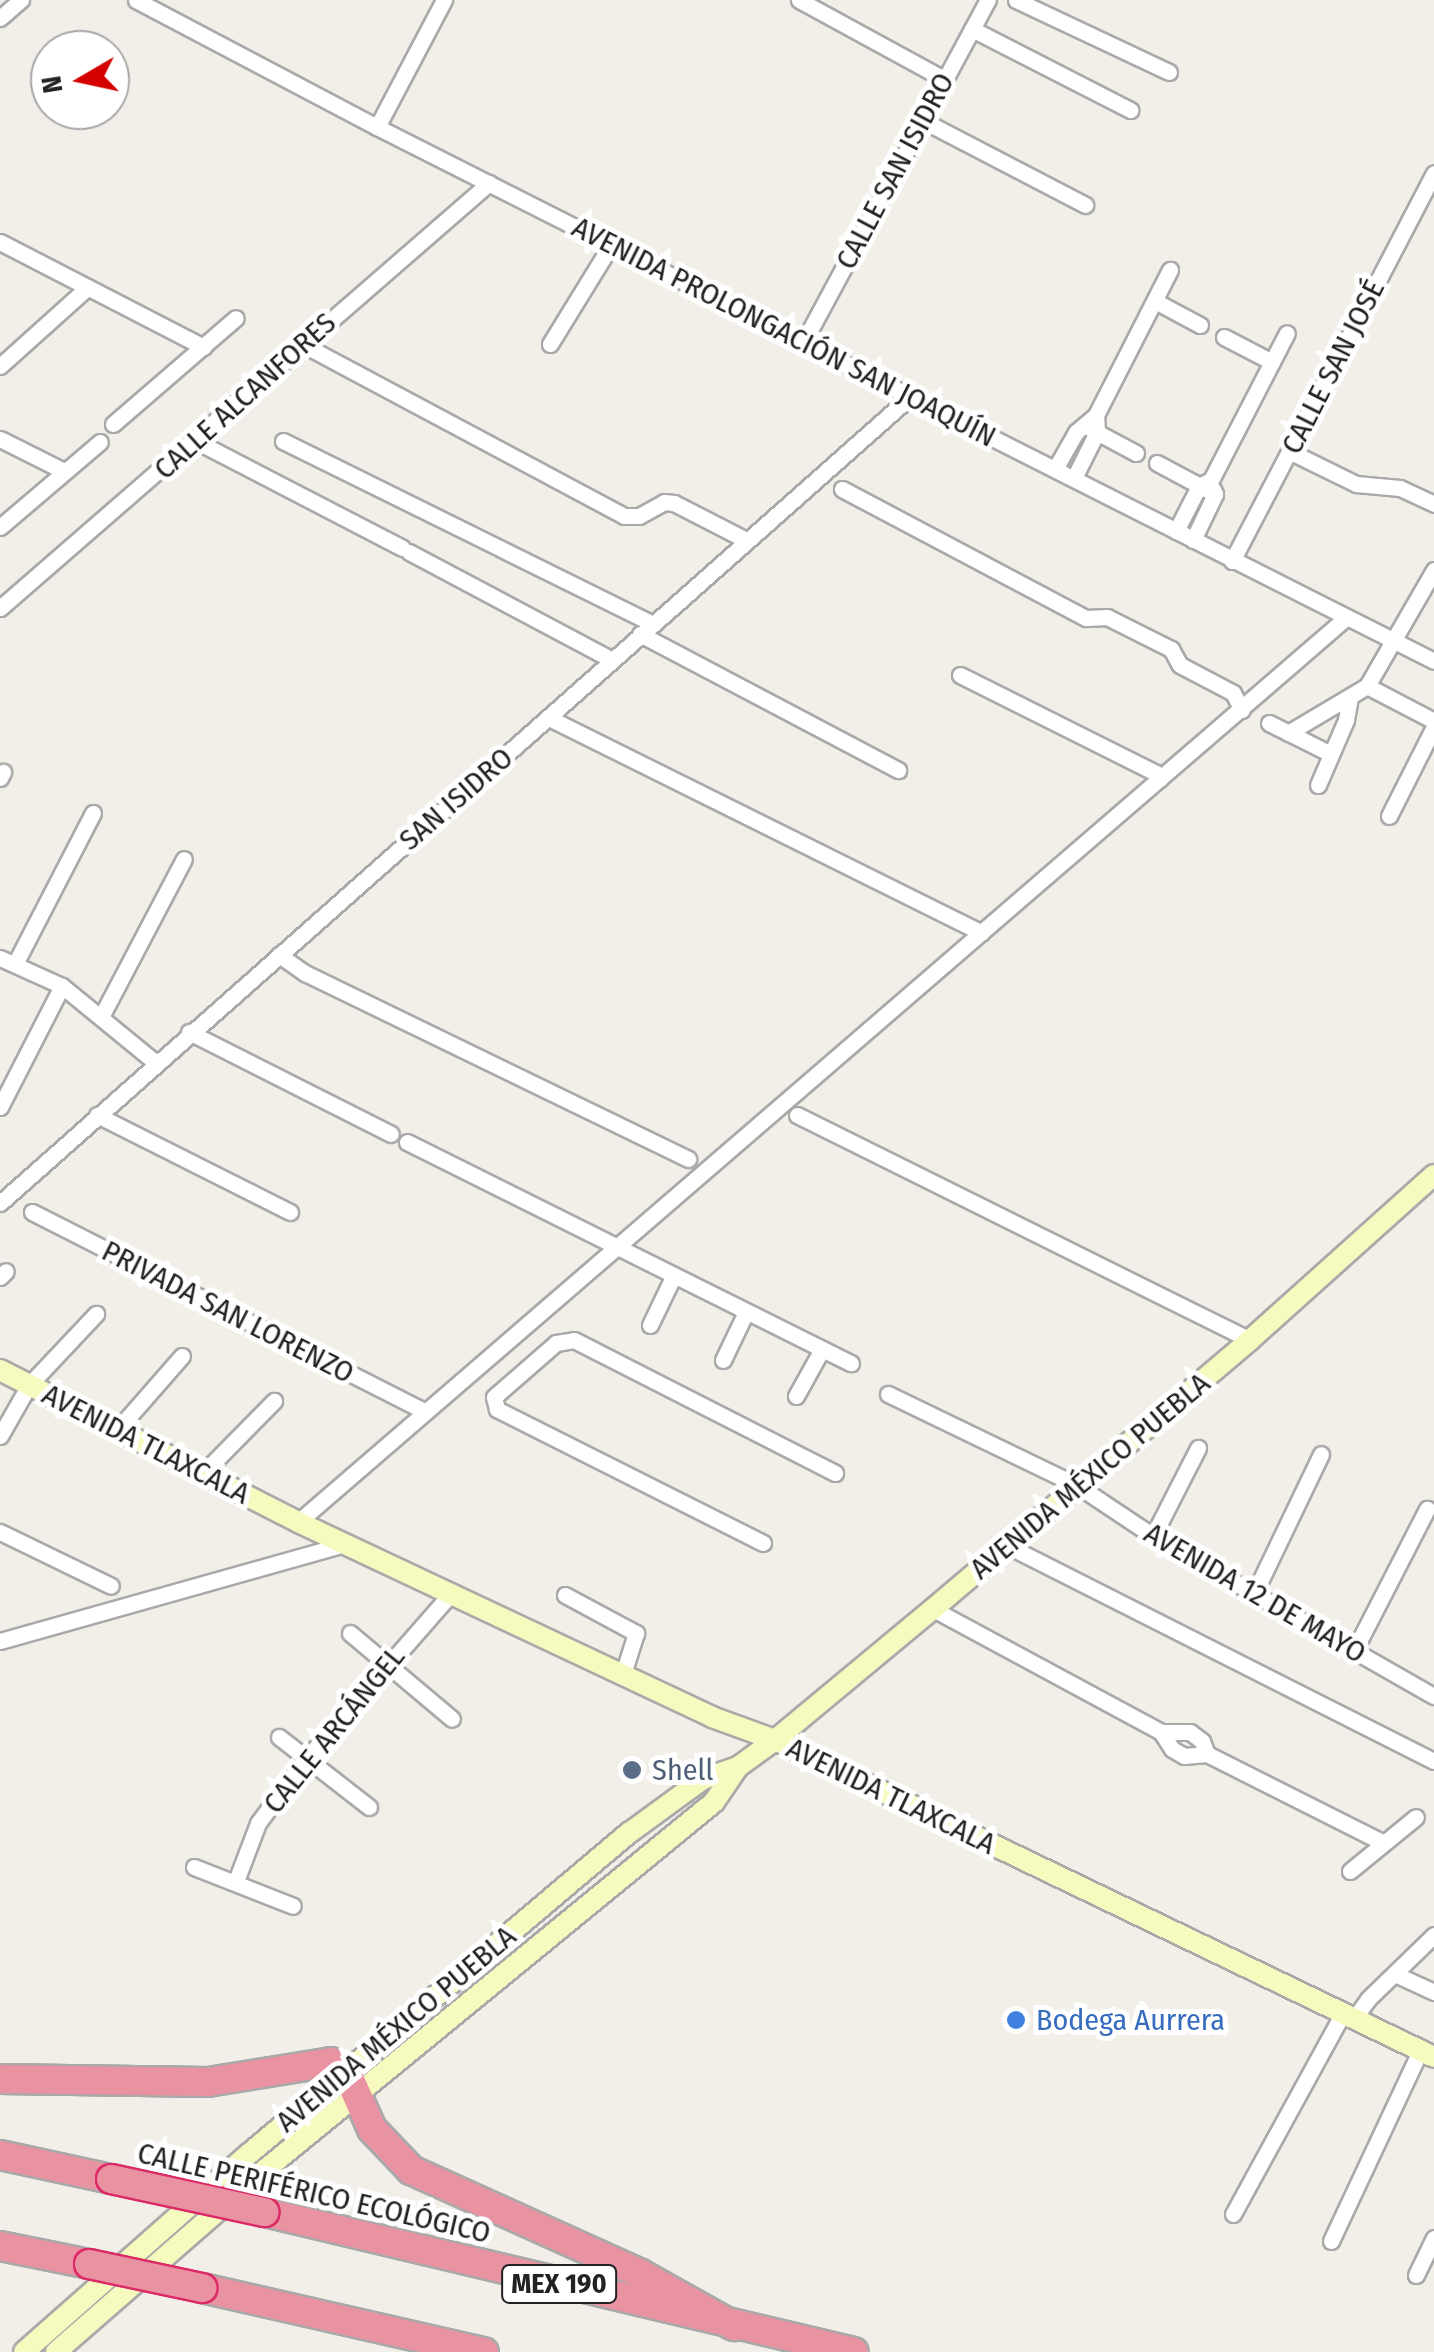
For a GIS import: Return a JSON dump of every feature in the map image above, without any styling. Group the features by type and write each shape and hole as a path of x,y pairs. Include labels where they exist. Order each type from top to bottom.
{"highway":[{"path":"0,2079 208,2082 252,2078 309,2063 331,2062 353,2084 372,2129 411,2170 639,2272 734,2326"},
{"name":"CALLE PERIFÉRICO ECOLÓGICO","path":"0,2155 264,2212 854,2352"},
{"path":"0,2246 484,2352"}],"main road":[{"name":"AVENIDA MÉXICO PUEBLA","path":"56,2352 266,2168 629,1833 703,1779 738,1766 775,1740 1250,1340 1434,1175"},
{"name":"AVENIDA TLAXCALA","path":"0,1370 298,1522 712,1718 775,1740 1427,2054"},
{"name":"AVENIDA MÉXICO PUEBLA","path":"24,2352 353,2084 714,1802 738,1766"}],"street":[{"path":"0,18 22,0"},
{"name":"AVENIDA PROLONGACIÓN SAN JOAQUÍN","path":"136,0 489,184 912,394 1434,661"},
{"path":"378,127 444,0"},
{"path":"799,0 944,79"},
{"name":"CALLE SAN ISIDRO","path":"803,342 988,0"},
{"path":"1016,0 1169,72"},
{"path":"972,29 1130,110"},
{"path":"922,120 1085,205"},
{"name":"CALLE SAN JOSÉ","path":"1232,560 1434,172"},
{"name":"CALLE ALCANFORES","path":"0,608 489,184"},
{"path":"0,242 203,347"},
{"path":"550,344 611,245"},
{"path":"1074,478 1092,424 1170,270"},
{"path":"0,366 88,287"},
{"path":"1155,301 1200,325"},
{"path":"114,424 236,318"},
{"path":"1176,531 1208,487 1286,333"},
{"path":"1224,337 1272,362"},
{"path":"302,344 624,516 639,516 664,502 674,503 746,540"},
{"name":"SAN ISIDRO","path":"0,1204 155,1062 912,394"},
{"path":"1092,424 1136,453"},
{"path":"1055,468 1092,424"},
{"path":"0,439 64,471"},
{"path":"284,441 646,628 898,770"},
{"path":"0,527 100,442"},
{"path":"196,442 612,660"},
{"path":"1289,451 1356,484 1400,488 1434,504"},
{"path":"1156,464 1208,487"},
{"path":"1193,540 1208,487"},
{"path":"842,488 1086,618 1106,617 1171,649 1180,665 1233,693 1242,710"},
{"path":"1288,734 1368,686 1434,570"},
{"path":"298,1522 1347,617"},
{"path":"960,675 1156,773 1160,779"},
{"path":"1368,686 1434,724 1389,816"},
{"path":"1318,785 1350,698"},
{"path":"548,718 982,933"},
{"path":"1269,723 1330,754"},
{"path":"93,813 7,961 62,986 155,1062"},
{"path":"102,1015 184,859"},
{"path":"278,955 305,973 688,1159"},
{"path":"0,1108 62,986"},
{"path":"189,1032 391,1134"},
{"path":"97,1115 290,1212"},
{"path":"798,1115 1250,1340"},
{"path":"407,1142 851,1364"},
{"name":"PRIVADA SAN LORENZO","path":"32,1212 424,1411"},
{"path":"650,1325 674,1275"},
{"path":"722,1360 746,1312"},
{"path":"0,1436 29,1385 96,1314"},
{"path":"763,1543 497,1409 494,1397 556,1343 574,1340 835,1473"},
{"path":"498,1349 521,1372"},
{"path":"796,1396 822,1349"},
{"path":"118,1429 182,1356"},
{"name":"AVENIDA 12 DE MAYO","path":"888,1394 1078,1486 1153,1536 1434,1696"},
{"path":"204,1472 274,1402"},
{"path":"1153,1536 1198,1448"},
{"path":"1254,1594 1321,1454"},
{"path":"1354,1651 1427,1509"},
{"path":"0,1532 110,1586"},
{"path":"0,1641 345,1544"},
{"path":"1008,1546 1434,1761"},
{"name":"CALLE ARCÁNGEL","path":"236,1881 251,1836 306,1759 452,1592"},
{"path":"565,1595 636,1633 624,1674"},
{"path":"933,1609 1162,1732 1190,1732 1202,1741 1208,1754"},
{"path":"350,1633 452,1719"},
{"path":"1162,1732 1172,1749 1184,1756 1208,1754 1384,1843"},
{"path":"280,1737 369,1807"},
{"path":"1350,1871 1416,1817"},
{"path":"194,1867 293,1906"},
{"path":"1233,2214 1348,2018 1434,1936"},
{"path":"1396,1975 1434,1992"},
{"path":"1330,2241 1427,2054"},
{"path":"1416,2274 1434,2238"}],"place":[{"name":"Shell","path":"632,1770"},
{"name":"Bodega Aurrera","path":"1016,2020"}]}
